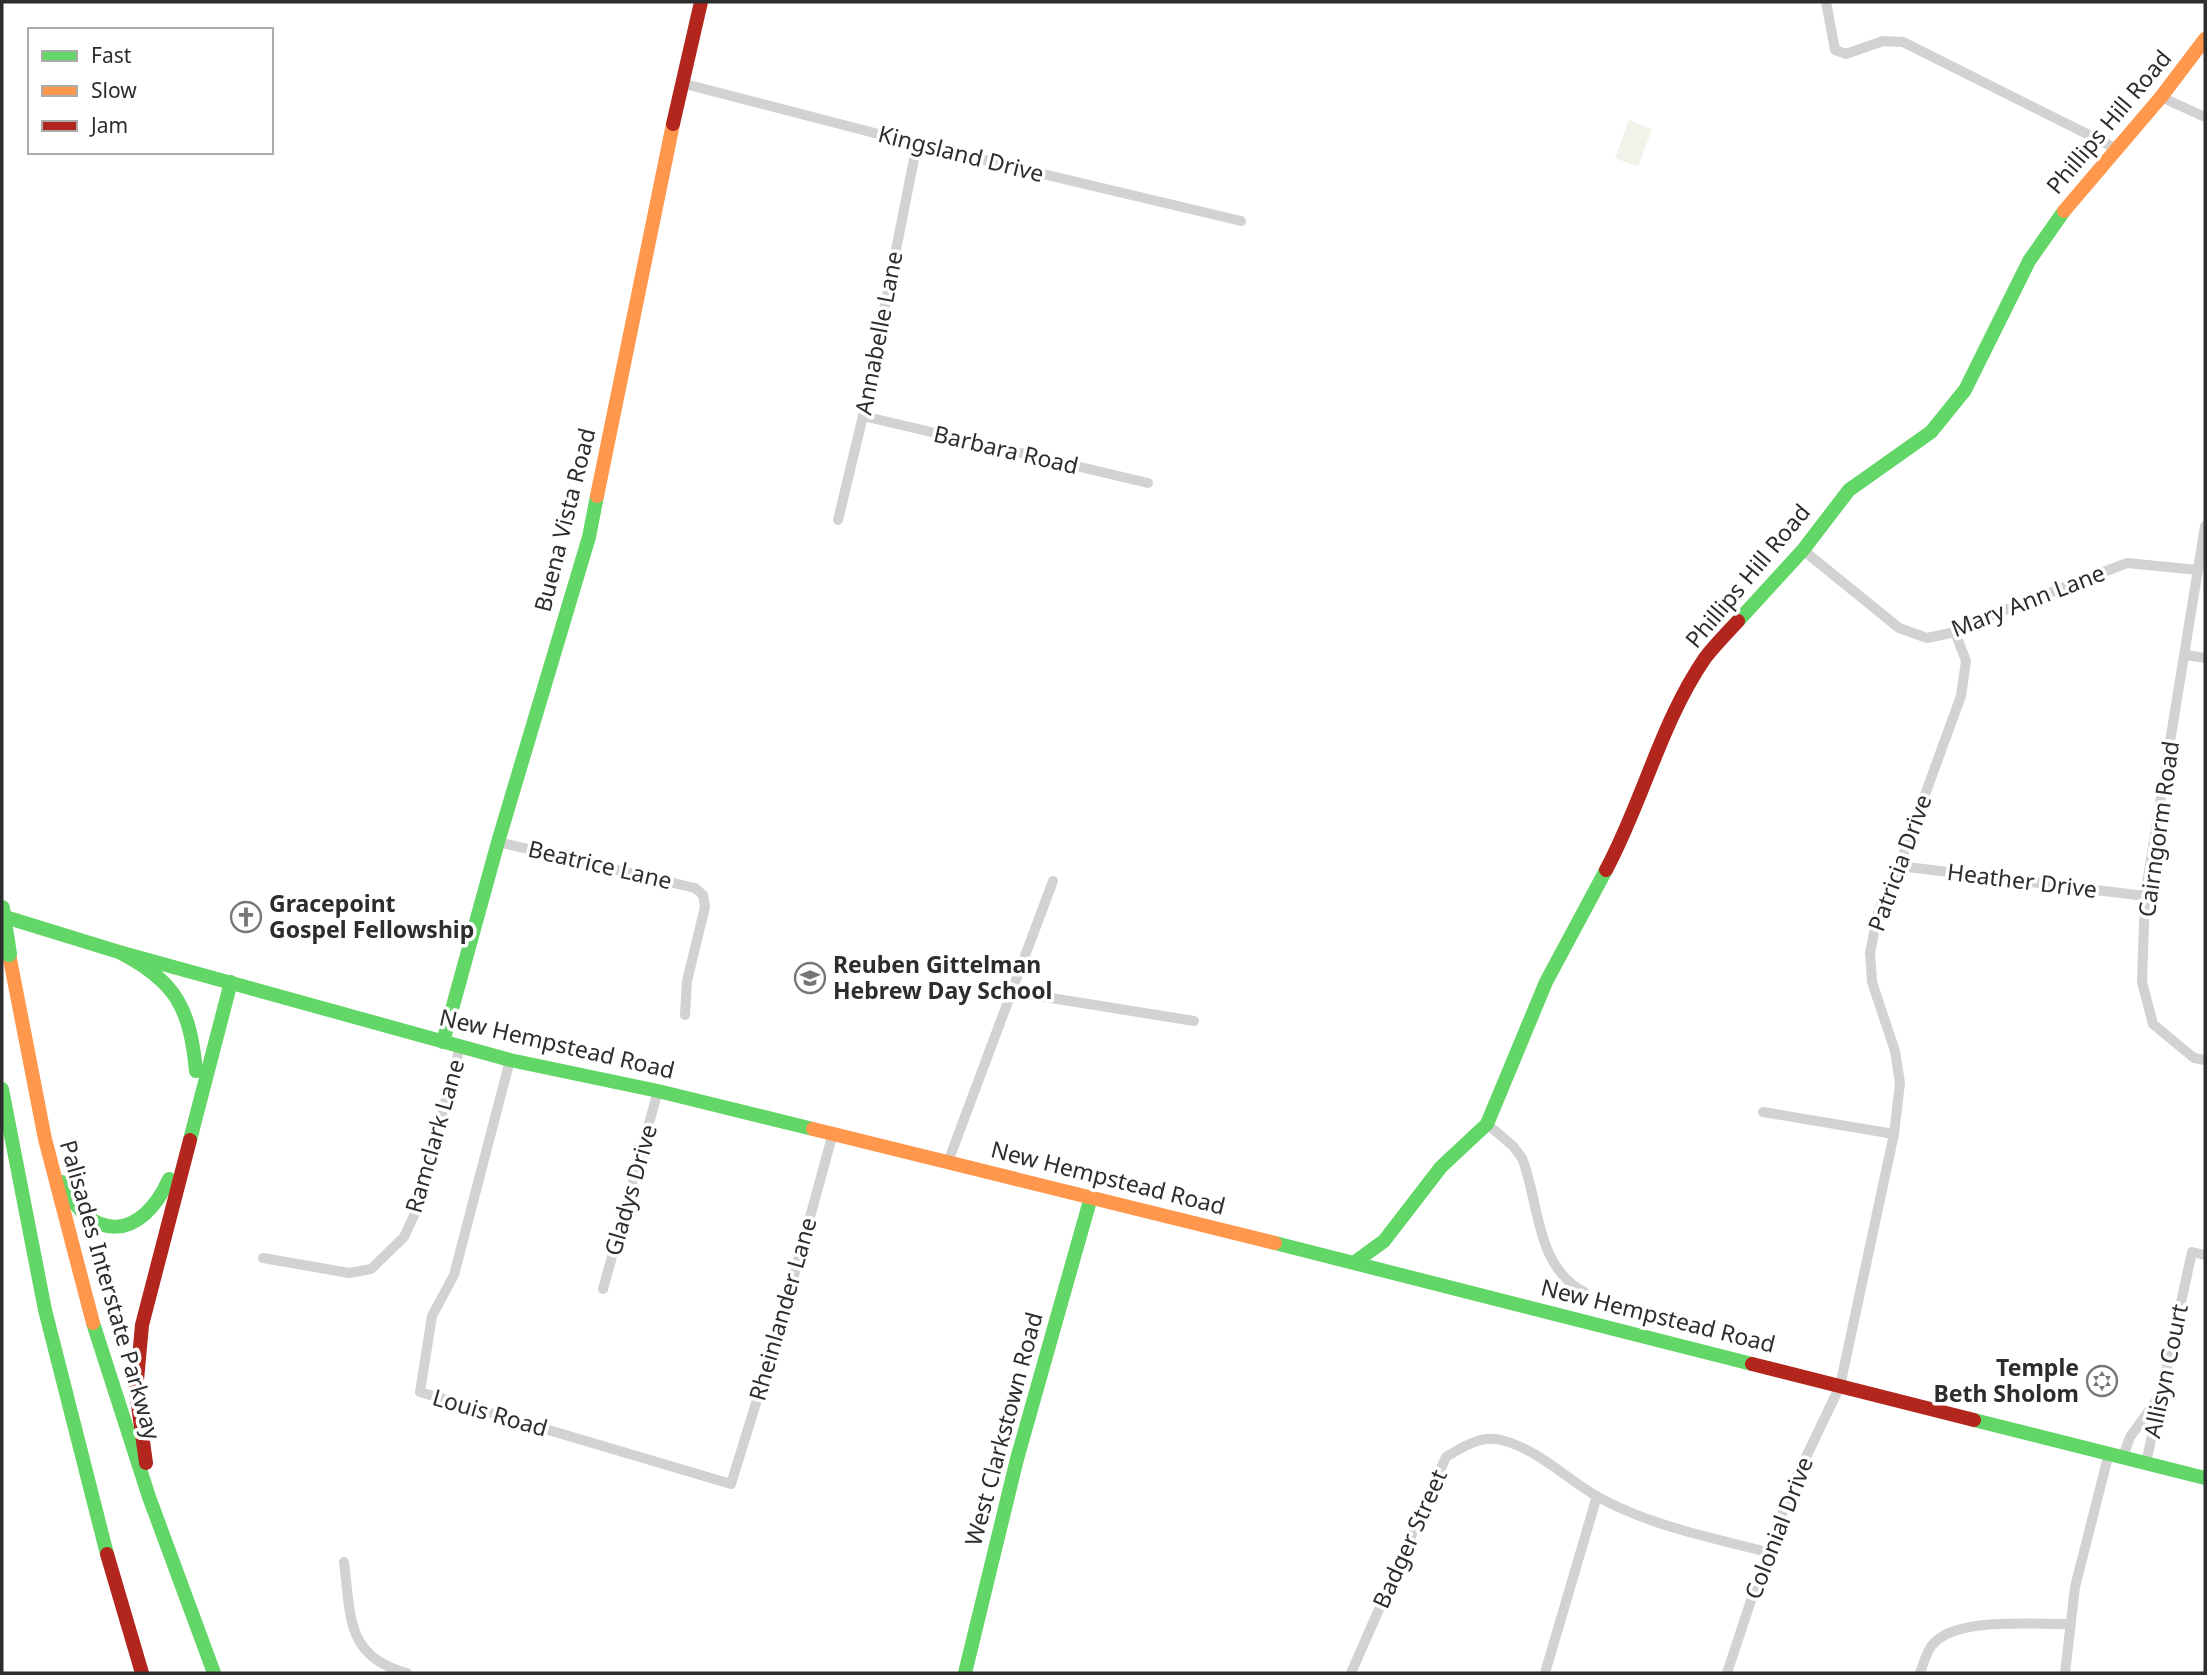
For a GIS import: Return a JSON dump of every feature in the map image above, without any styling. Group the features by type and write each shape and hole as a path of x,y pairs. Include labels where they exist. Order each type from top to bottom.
{"main road":[{"name":"Buena Vista Road","path":"443,1042 498,842 589,537 681,83 701,2"},
{"name":"Phillips Hill Road","path":"1355,1262 1384,1241 1441,1167 1486,1124 1546,982 1624,836 1678,706 1706,657 1803,550 1850,490 1931,432 1965,390 2029,261 2065,209 2161,97 2205,39"},
{"name":"Palisades Interstate Parkway","path":"2,908 26,1052 60,1208 91,1325 136,1465 214,1673"},
{"name":"New Hempstead Road","path":"2,916 510,1060 658,1091 833,1133 1355,1262 2205,1478"},
{"path":"119,951 155,971 177,994 192,1030 197,1072"},
{"path":"26,1052 67,1196 82,1216 105,1226 134,1223 157,1206 168,1180 197,1072 226,980"},
{"path":"182,1591 141,1442 137,1365 147,1301 226,980"},
{"path":"2,1089 34,1256 63,1387 100,1530 142,1673"},
{"name":"West Clarkstown Road","path":"965,1673 1017,1459 1091,1197"}],"street":[{"path":"1826,2 1835,50 1846,54 1882,41 1903,42 2117,149"},
{"name":"Kingsland Drive","path":"681,83 917,144 1241,222"},
{"path":"2161,97 2205,117"},
{"name":"Annabelle Lane","path":"838,520 863,416 917,144"},
{"name":"Barbara Road","path":"863,416 1148,483"},
{"name":"Cairngorm Road","path":"2205,526 2145,896 2142,982 2153,1024 2194,1058 2205,1060"},
{"name":"Mary Ann Lane","path":"1803,550 1899,628 1927,638 1955,632 2127,563 2198,570"},
{"name":"Patricia Drive","path":"1840,1386 1894,1134 1900,1083 1895,1051 1872,982 1870,953 1878,913 1899,866 1961,696 1966,661 1955,632"},
{"path":"2186,654 2205,658"},
{"name":"Beatrice Lane","path":"498,842 695,888 702,895 705,907 687,981 685,1015"},
{"name":"Heather Drive","path":"1899,866 2145,896"},
{"path":"948,1162 1014,992 1053,881"},
{"path":"1014,992 1194,1021"},
{"name":"Ramclark Lane","path":"263,1258 349,1273 371,1269 404,1237 416,1211 460,1047"},
{"name":"Louis Road","path":"510,1060 454,1275 432,1316 420,1392 731,1484"},
{"name":"Gladys Drive","path":"603,1289 658,1091"},
{"path":"1763,1112 1894,1134"},
{"path":"1486,1124 1513,1146 1522,1158 1549,1256 1565,1281 1584,1292"},
{"name":"Rheinlander Lane","path":"731,1484 784,1312 833,1133"},
{"name":"Allisyn Court","path":"2146,1463 2192,1252 2205,1255"},
{"name":"Colonial Drive","path":"1727,1673 1767,1552 1797,1476 1840,1386"},
{"path":"2064,1673 2075,1587 2116,1455 2162,1394"},
{"name":"Badger Street","path":"1351,1673 1446,1457 1469,1442 1498,1439 1531,1451 1597,1496 1648,1521 1767,1552"},
{"path":"1545,1673 1597,1496"},
{"path":"344,1562 350,1622 359,1643 388,1668 407,1673"},
{"path":"1920,1673 1933,1643 1958,1629 2071,1624"}],"shaded area":[{"path":"1629,120 1652,129 1638,167 1615,158"}],"traffic: fast":[{"path":"1738,621 1803,550 1849,490 1931,432 1965,390 2029,261 2064,211"},
{"path":"443,1042 498,842 589,537 597,496"},
{"path":"1355,1262 1384,1241 1441,1167 1487,1124 1546,982 1606,870"},
{"path":"2,908 9,954"},
{"path":"2,916 119,952 510,1060 658,1091 813,1129"},
{"path":"119,952 154,974 177,999 189,1030 196,1071"},
{"path":"190,1140 231,982"},
{"path":"2,1089 45,1310 107,1554"},
{"path":"62,1182 74,1202 87,1216 101,1224 116,1227 131,1223 145,1214 158,1199 169,1179"},
{"path":"965,1673 1017,1459 1091,1197"},
{"path":"1275,1243 1752,1364"},
{"path":"93,1323 149,1497 214,1673"},
{"path":"1974,1420 2205,1478"}],"traffic: slow":[{"path":"2064,211 2161,97 2205,39"},
{"path":"597,496 673,124"},
{"path":"9,954 45,1139 93,1323"},
{"path":"813,1129 1275,1243"}],"traffic: jam":[{"path":"673,124 701,2"},
{"path":"1606,870 1676,708 1705,658 1738,621"},
{"path":"146,1463 136,1391 142,1325 190,1140"},
{"path":"1752,1364 1974,1420"},
{"path":"107,1554 142,1673"}],"place":[{"name":"Gracepoint Gospel Fellowship","path":"246,917"},
{"name":"Reuben Gittelman Hebrew Day School","path":"810,978"},
{"name":"Temple Beth Sholom","path":"2102,1381"}]}
